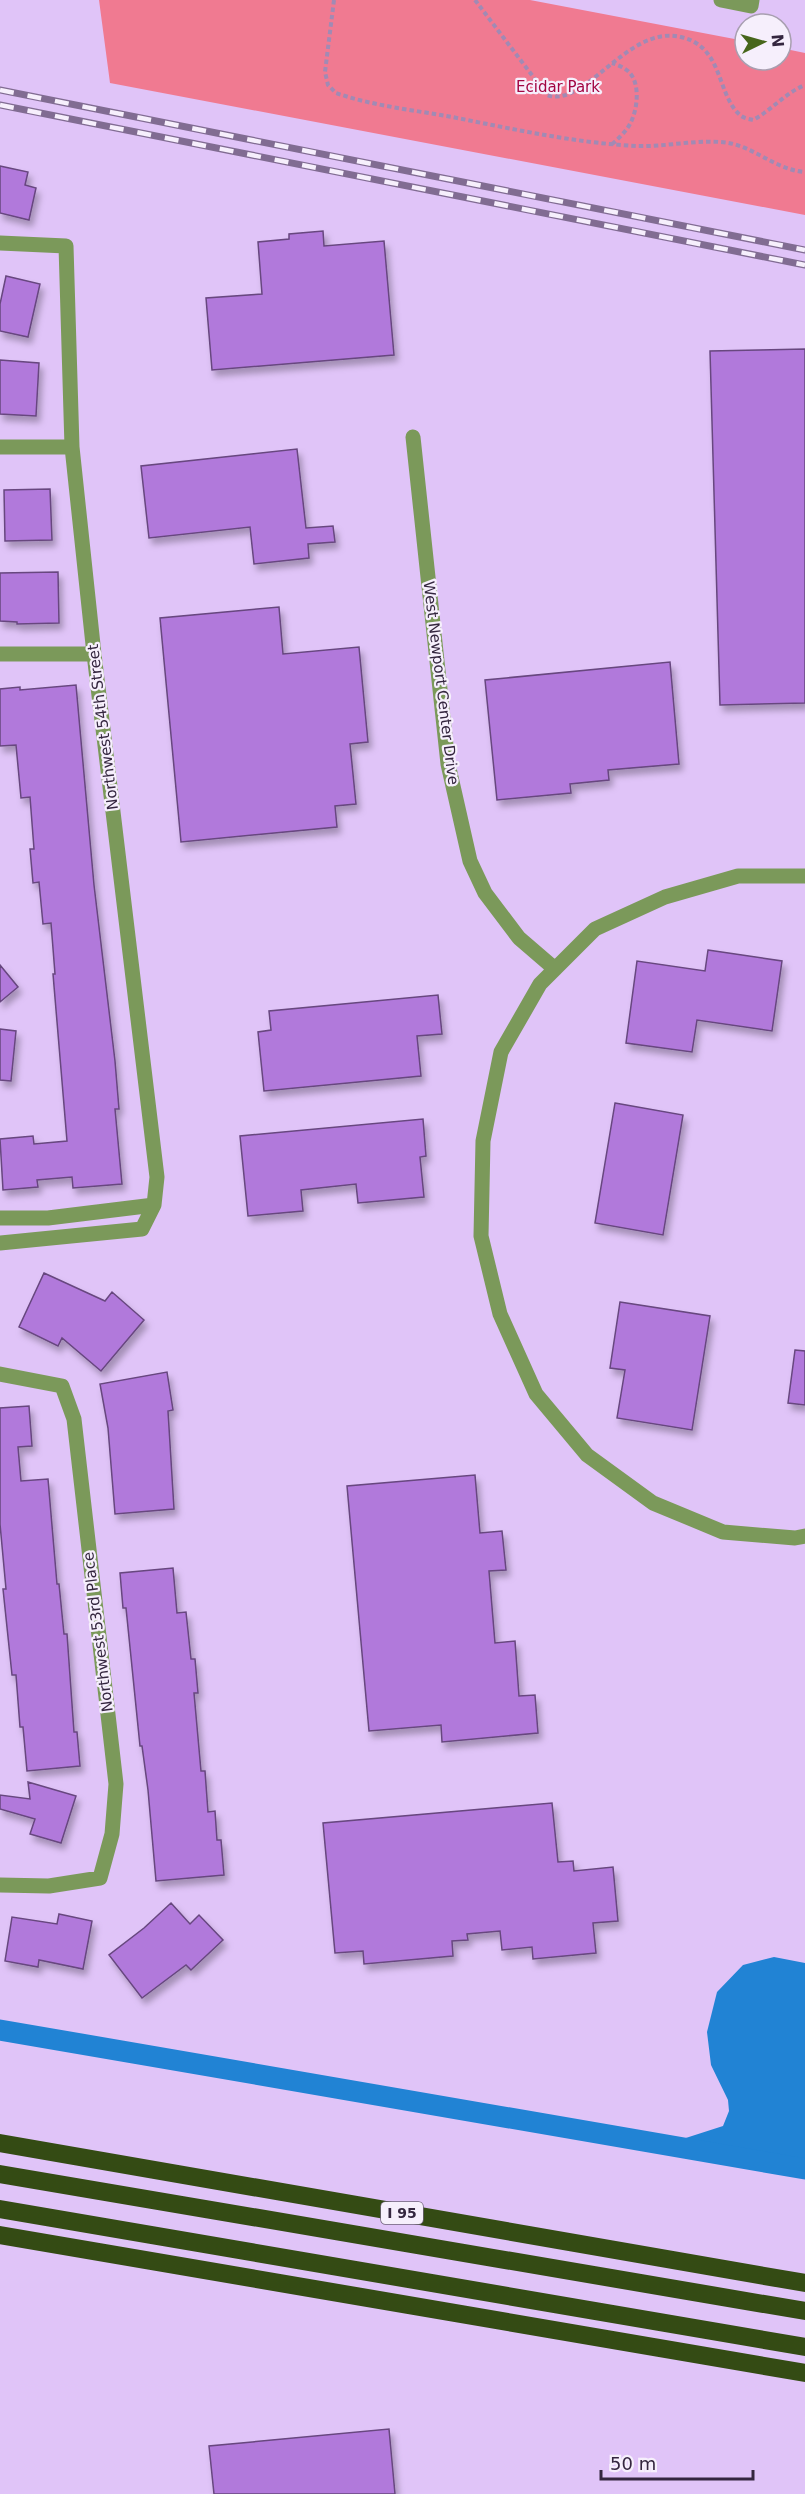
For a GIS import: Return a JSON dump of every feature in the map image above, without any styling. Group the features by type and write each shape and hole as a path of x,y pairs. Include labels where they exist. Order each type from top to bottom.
{"highway":[{"name":"I 95","path":"0,2143 805,2283"},
{"path":"0,2174 805,2311"},
{"path":"0,2209 805,2347"},
{"path":"0,2235 805,2373"}],"street":[{"path":"721,0 751,6 752,0"},
{"name":"Northwest 54th Street","path":"0,243 66,246 72,447 94,654 157,1178 154,1206"},
{"name":"West Newport Center Drive","path":"413,437 448,764 470,861 485,893 519,938 555,969"},
{"path":"0,447 72,447"},
{"path":"0,654 94,654"},
{"path":"805,876 738,876 665,897 596,929 540,984 501,1052 483,1141 481,1236 501,1314 536,1394 587,1455 653,1503 723,1532 795,1538 805,1536"},
{"path":"0,1218 48,1218 154,1206"},
{"path":"0,1244 142,1229 154,1206"},
{"name":"Northwest 53rd Place","path":"0,1374 62,1386 74,1419 116,1784 112,1834 100,1878 49,1886 0,1885"}],"path":[{"path":"334,0 326,72 328,85 336,93 561,137 612,144 641,146 721,142 737,145 773,164 805,172"},
{"path":"475,0 547,95 555,98 570,95 648,39 664,35 682,37 699,46 714,61 732,105 741,117 753,120 767,113 793,90 805,85"},
{"path":"612,63 628,70 634,77 637,89 632,121 627,130 612,144"}],"green space":[{"name":"Ecidar Park","path":"99,0 530,0 733,39 733,72 793,72 793,50 805,53 805,215 110,83"}],"water":[{"path":"774,1957 805,1963 805,2169 664,2145 723,2126 729,2111 728,2100 711,2065 707,2032 717,1992 743,1965"}],"building":[{"path":"0,166 28,172 25,185 36,188 29,220 0,213"},
{"path":"323,231 324,246 384,241 394,355 212,370 206,298 262,294 258,242 289,239 289,234"},
{"path":"6,276 40,284 28,337 0,331 0,304"},
{"path":"805,349 805,703 720,705 710,351"},
{"path":"0,360 39,363 36,416 0,414"},
{"path":"297,449 306,528 333,526 335,542 308,544 309,558 254,564 250,527 149,538 141,466"},
{"path":"50,489 52,540 5,541 4,490"},
{"path":"58,572 59,623 17,624 17,622 0,621 0,573"},
{"path":"279,607 283,654 359,647 368,742 350,744 356,804 335,806 337,827 181,842 160,618"},
{"path":"670,662 679,764 608,770 609,780 570,784 571,793 497,800 485,680"},
{"path":"76,685 94,885 115,1061 119,1109 115,1109 122,1184 73,1188 72,1177 37,1180 38,1187 3,1190 0,1139 33,1136 34,1144 67,1141 51,923 43,924 39,882 33,883 30,849 34,849 30,797 21,798 16,745 0,746 0,689 20,687 20,690"},
{"path":"708,950 782,961 772,1031 697,1020 692,1052 626,1043 637,961 705,971"},
{"path":"0,965 18,987 0,1002"},
{"path":"438,995 442,1034 417,1036 421,1076 264,1091 258,1032 271,1030 269,1011"},
{"path":"0,1029 16,1031 11,1081 0,1080"},
{"path":"615,1103 683,1115 663,1235 595,1223"},
{"path":"423,1119 426,1156 420,1157 424,1197 358,1203 356,1184 301,1190 303,1211 248,1216 240,1136"},
{"path":"44,1273 105,1301 112,1292 144,1320 101,1371 62,1338 58,1346 19,1327"},
{"path":"620,1302 710,1316 692,1430 617,1418 625,1370 610,1368"},
{"path":"795,1350 805,1351 805,1405 788,1403"},
{"path":"167,1372 173,1410 168,1411 174,1509 115,1514 108,1428 100,1384"},
{"path":"29,1406 32,1446 18,1447 21,1481 48,1479 57,1584 59,1584 64,1634 67,1634 74,1732 77,1732 80,1766 27,1771 23,1727 20,1727 16,1675 12,1675 3,1589 6,1589 0,1524 0,1408"},
{"path":"475,1475 480,1533 502,1531 506,1570 489,1571 495,1643 515,1641 519,1696 535,1695 538,1733 442,1742 441,1725 369,1731 347,1486"},
{"path":"173,1568 177,1613 186,1612 191,1659 195,1659 198,1693 194,1693 201,1771 205,1771 208,1812 215,1811 217,1840 221,1840 224,1875 156,1881 148,1790 142,1746 140,1746 126,1608 123,1608 120,1573"},
{"path":"28,1782 76,1796 61,1843 30,1834 35,1819 0,1809 0,1795 30,1799"},
{"path":"552,1803 558,1862 573,1861 574,1871 613,1867 618,1921 593,1923 596,1953 533,1959 532,1947 502,1950 500,1931 467,1934 468,1940 452,1941 453,1956 364,1964 363,1951 335,1953 323,1823"},
{"path":"171,1903 190,1924 199,1915 223,1940 191,1970 186,1965 142,1998 109,1955 144,1928"},
{"path":"59,1914 92,1921 83,1969 39,1960 38,1967 5,1961 12,1917 57,1924"},
{"path":"389,2429 395,2494 214,2494 209,2446"}],"waterway":[{"path":"0,2030 805,2169"}],"railway":[{"path":"0,90 805,250"},
{"path":"0,105 805,265"}]}
